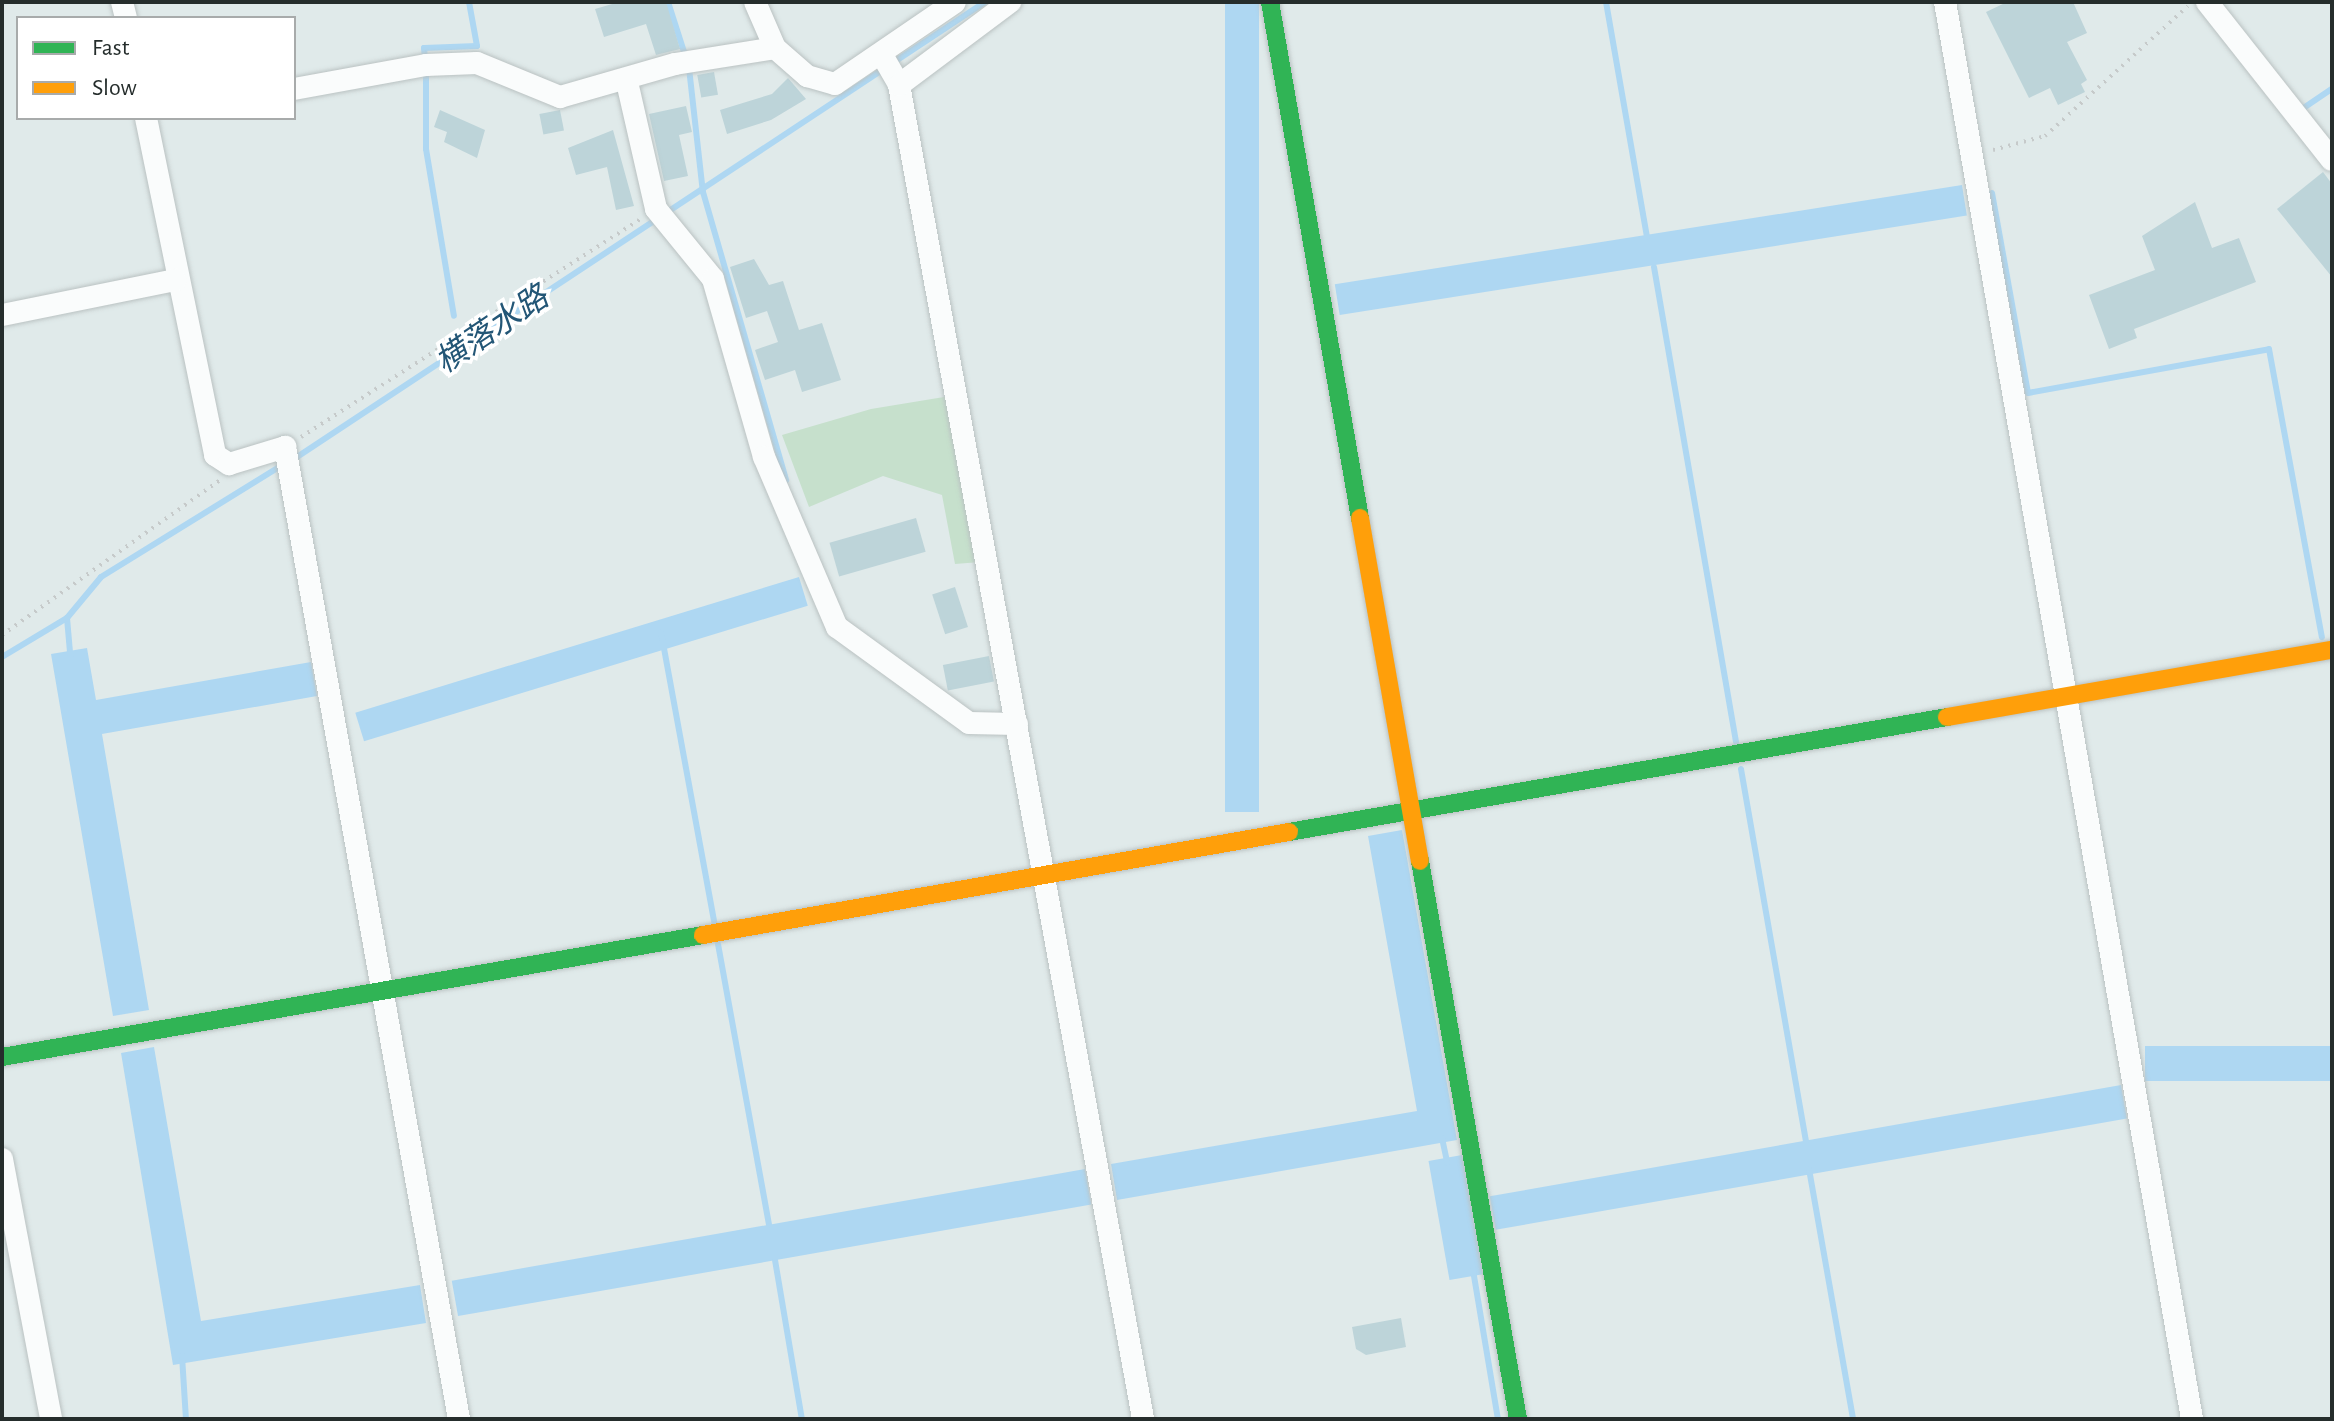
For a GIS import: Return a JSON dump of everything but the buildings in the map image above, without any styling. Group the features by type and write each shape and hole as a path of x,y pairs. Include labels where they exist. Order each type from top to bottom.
{"street":[{"path":"755,2 775,48 807,76 835,84 882,55 955,2"},
{"path":"899,85 1010,2"},
{"path":"1270,2 1518,1419"},
{"path":"1945,2 2192,1419"},
{"path":"2207,2 2332,160"},
{"path":"296,89 465,64 560,97 627,82 675,64 775,48"},
{"path":"882,55 899,85 1047,874 1143,1419"},
{"path":"627,82 661,217 713,279 764,457 818,591 837,627 930,699 969,723 1017,724"},
{"path":"148,120 176,280 207,431 215,455 229,464 285,447 459,1419"},
{"path":"2,315 176,280"},
{"path":"2,1057 2332,650"},
{"path":"2,1159 51,1419"}],"path":[{"path":"1972,156 2045,136 2192,2"},
{"path":"285,447 661,217"},
{"path":"2,635 215,489 229,464"}],"green space":[{"path":"950,396 980,562 955,564 942,495 883,476 809,507 782,435 871,409"}],"water":[{"path":"1225,2 1259,2 1259,812 1225,812"},
{"path":"1962,185 1967,216 1340,315 1335,284"},
{"path":"799,577 808,606 364,741 355,713"},
{"path":"87,648 96,700 311,662 317,696 102,734 149,1010 113,1016 51,654"},
{"path":"1402,830 1457,1140 1117,1200 1111,1164 1417,1111 1368,836"},
{"path":"2145,1046 2332,1046 2332,1081 2145,1081"},
{"path":"154,1047 201,1321 420,1285 426,1323 173,1365 121,1053"},
{"path":"2121,1085 2127,1118 1496,1230 1490,1196"},
{"path":"1462,1155 1483,1274 1450,1280 1429,1161"},
{"path":"1085,1169 1091,1204 458,1316 452,1281"}],"waterway":[{"path":"425,59 424,48 477,46 469,2"},
{"path":"668,2 686,58"},
{"name":"横落水路","path":"294,459 985,2"},
{"path":"1606,2 1647,236"},
{"path":"689,68 703,192 786,480"},
{"path":"426,70 426,149 454,316"},
{"path":"2305,107 2332,89"},
{"path":"1992,193 2028,393 2269,349 2322,637"},
{"path":"1654,267 1736,742"},
{"name":"横落水路","path":"2,657 67,618 101,577 284,464"},
{"path":"67,618 70,656"},
{"path":"661,632 714,922"},
{"path":"1741,769 1806,1141"},
{"path":"718,944 769,1224"},
{"path":"1442,1138 1447,1162"},
{"path":"1809,1169 1853,1419"},
{"path":"775,1260 802,1419"},
{"path":"1473,1270 1498,1419"},
{"path":"182,1356 186,1419"}],"traffic: fast":[{"path":"1270,2 1360,518"},
{"path":"1289,832 1947,717"},
{"path":"1420,861 1518,1419"},
{"path":"2,1057 703,935"}],"traffic: slow":[{"path":"1360,518 1420,861"},
{"path":"1947,717 2332,650"},
{"path":"703,935 1289,832"}]}
